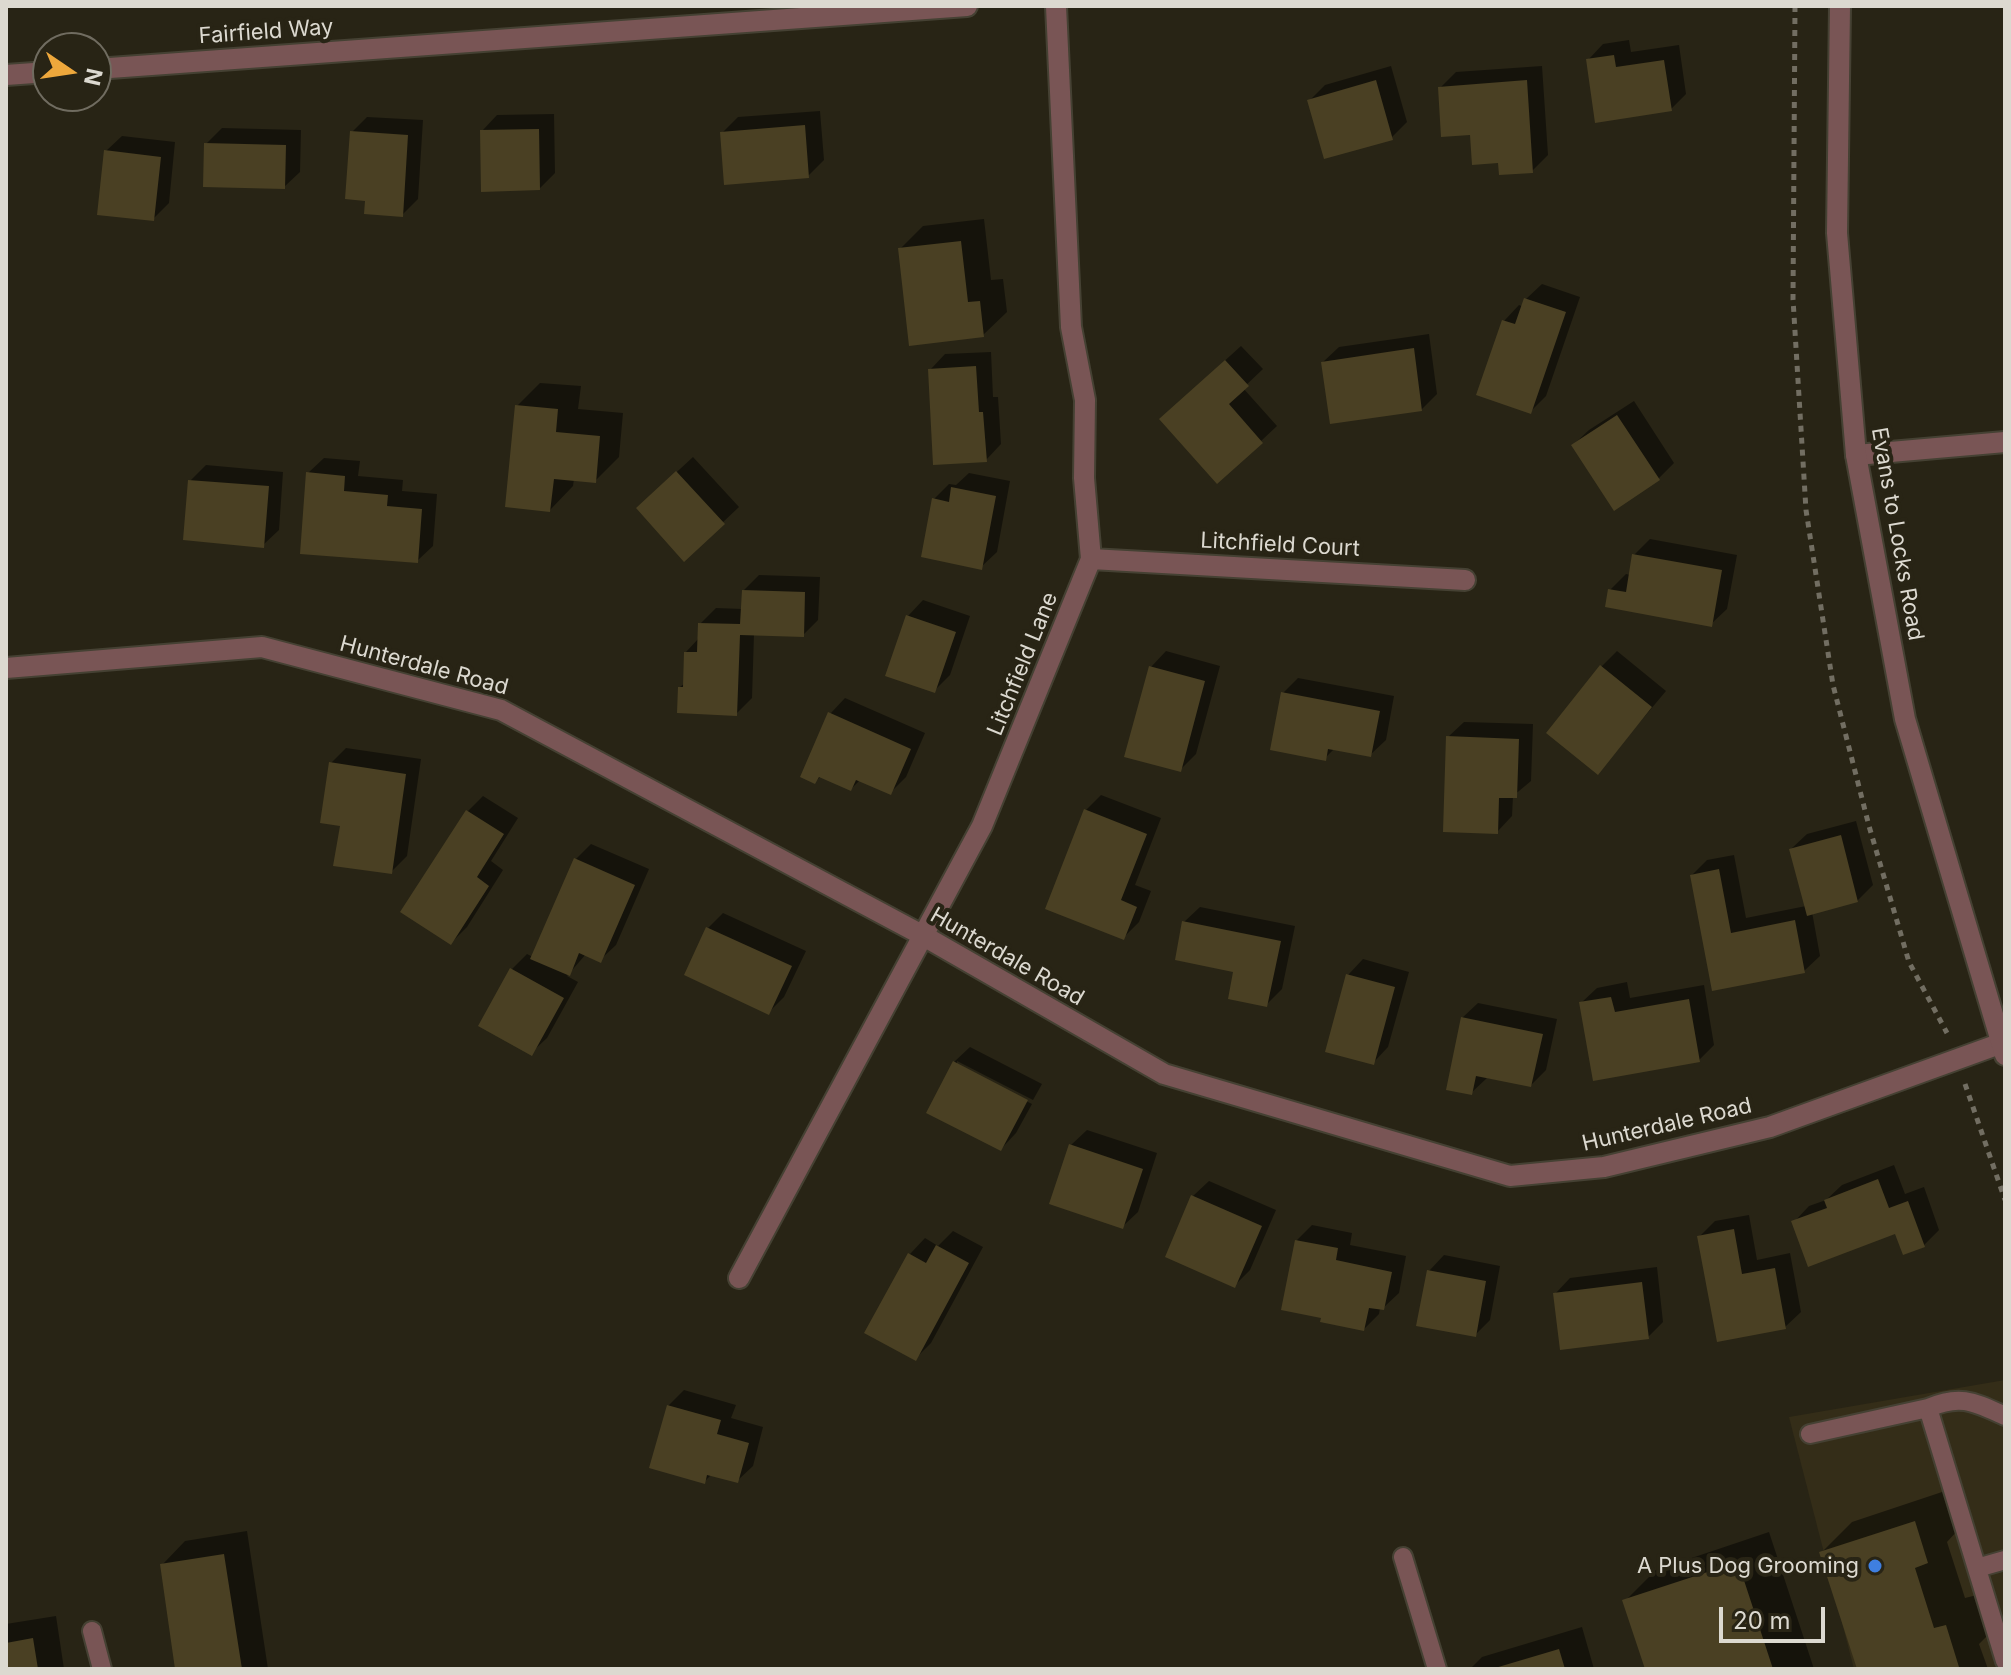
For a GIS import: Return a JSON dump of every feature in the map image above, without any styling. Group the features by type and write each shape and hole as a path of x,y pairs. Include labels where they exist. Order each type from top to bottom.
{"street":[{"name":"Fairfield Way","path":"112,68 967,6"},
{"name":"Litchfield Lane","path":"739,1278 982,826 1091,559 1084,478 1085,400 1071,327 1056,6"},
{"name":"Evans to Locks Road","path":"1840,6 1837,233 1856,455 1905,719 2003,1049"},
{"path":"6,75 32,73"},
{"path":"1856,455 2005,442"},
{"name":"Litchfield Court","path":"1091,559 1465,580"},
{"name":"Hunterdale Road","path":"6,668 262,647 501,710 922,935 1164,1074 1510,1176 1604,1167 1770,1127 2003,1049"}],"lane":[{"path":"1810,1434 1928,1408 1951,1399 1980,1404 2005,1416"},
{"path":"1928,1408 2005,1661"},
{"path":"1403,1557 1437,1669"},
{"path":"1977,1568 2005,1560"},
{"path":"92,1631 102,1669"}],"path":[{"path":"1795,6 1793,299 1806,510 1833,685 1869,826 1909,962 1941,1019"},
{"path":"1975,1115 2005,1200"}],"shaded area":[{"path":"2005,1380 2005,1669 1854,1669 1789,1417"}],"building":[{"path":"1614,55 1616,67 1664,60 1672,111 1595,123 1586,59"},
{"path":"1376,80 1393,140 1324,159 1307,100"},
{"path":"1527,80 1533,173 1499,175 1498,163 1472,165 1470,135 1441,137 1438,87"},
{"path":"805,125 809,178 724,185 720,132"},
{"path":"539,129 540,190 481,192 480,130"},
{"path":"350,131 408,135 403,217 364,214 365,201 345,199"},
{"path":"204,143 286,145 285,189 203,187"},
{"path":"104,150 161,157 154,221 97,215"},
{"path":"961,241 968,302 980,301 984,337 909,346 898,248"},
{"path":"1524,298 1566,312 1531,414 1476,395 1502,320 1515,324"},
{"path":"1414,348 1422,411 1330,424 1321,362"},
{"path":"1225,360 1249,386 1229,404 1263,443 1217,484 1159,419"},
{"path":"976,366 987,462 933,465 928,369"},
{"path":"515,405 558,409 556,432 600,436 596,483 554,479 550,512 505,507"},
{"path":"1617,415 1660,480 1614,511 1571,445"},
{"path":"676,471 725,524 684,562 636,508"},
{"path":"306,472 345,476 344,491 388,495 387,506 422,509 418,563 300,554"},
{"path":"188,480 269,486 264,548 183,540"},
{"path":"951,487 996,496 982,570 921,557 932,498 949,502"},
{"path":"1632,554 1722,570 1712,627 1605,607 1608,589 1626,592"},
{"path":"742,590 805,592 804,637 740,635 737,716 677,713 678,687 683,687 684,652 697,652 698,623 740,624"},
{"path":"906,615 956,632 935,693 885,676"},
{"path":"1600,665 1652,707 1598,775 1546,733"},
{"path":"1149,666 1205,681 1181,772 1124,757"},
{"path":"1281,692 1380,711 1371,757 1328,749 1326,761 1270,750"},
{"path":"828,712 911,749 891,795 856,780 851,791 819,777 815,784 800,777"},
{"path":"1446,736 1519,739 1517,798 1499,798 1498,834 1443,832"},
{"path":"329,762 406,774 392,874 333,866 340,826 320,823"},
{"path":"1084,809 1147,834 1121,900 1137,907 1124,940 1045,909"},
{"path":"466,810 504,834 477,877 489,886 451,945 400,912"},
{"path":"1841,835 1858,902 1807,916 1789,849"},
{"path":"574,858 635,885 601,963 579,953 570,976 530,959"},
{"path":"1719,869 1731,933 1795,920 1805,973 1712,991 1690,875"},
{"path":"1182,921 1281,941 1267,1007 1228,999 1233,972 1175,960"},
{"path":"706,927 792,966 769,1015 684,975"},
{"path":"510,968 564,998 532,1056 478,1026"},
{"path":"1346,974 1395,987 1374,1065 1325,1052"},
{"path":"1611,997 1615,1012 1689,999 1700,1062 1593,1081 1579,1002"},
{"path":"1461,1017 1543,1034 1531,1087 1476,1076 1472,1095 1446,1090"},
{"path":"953,1061 1028,1100 1001,1151 926,1113"},
{"path":"1069,1144 1143,1169 1123,1229 1049,1204"},
{"path":"1878,1179 1889,1208 1908,1201 1925,1247 1903,1255 1895,1234 1808,1267 1791,1221 1827,1208 1824,1200"},
{"path":"1191,1195 1262,1226 1235,1288 1165,1257"},
{"path":"1734,1229 1742,1274 1775,1268 1786,1329 1717,1342 1697,1236"},
{"path":"1295,1240 1338,1248 1336,1260 1392,1272 1384,1310 1369,1308 1364,1331 1281,1310"},
{"path":"936,1245 969,1263 916,1361 864,1333 908,1253 926,1263"},
{"path":"1427,1270 1486,1281 1476,1337 1416,1326"},
{"path":"1642,1282 1649,1339 1560,1350 1553,1293"},
{"path":"667,1405 721,1420 717,1434 749,1443 738,1483 707,1475 705,1484 649,1468"},
{"path":"1915,1521 1928,1563 1915,1568 1934,1628 1946,1625 1959,1667 1857,1669 1819,1552"},
{"path":"224,1554 242,1669 175,1669 160,1564"},
{"path":"1738,1562 1773,1669 1645,1669 1622,1600"},
{"path":"33,1638 38,1669 6,1669 6,1643"},
{"path":"1559,1649 1565,1669 1495,1669 1495,1668"}],"place":[{"name":"A Plus Dog Grooming","path":"1875,1566"}]}
